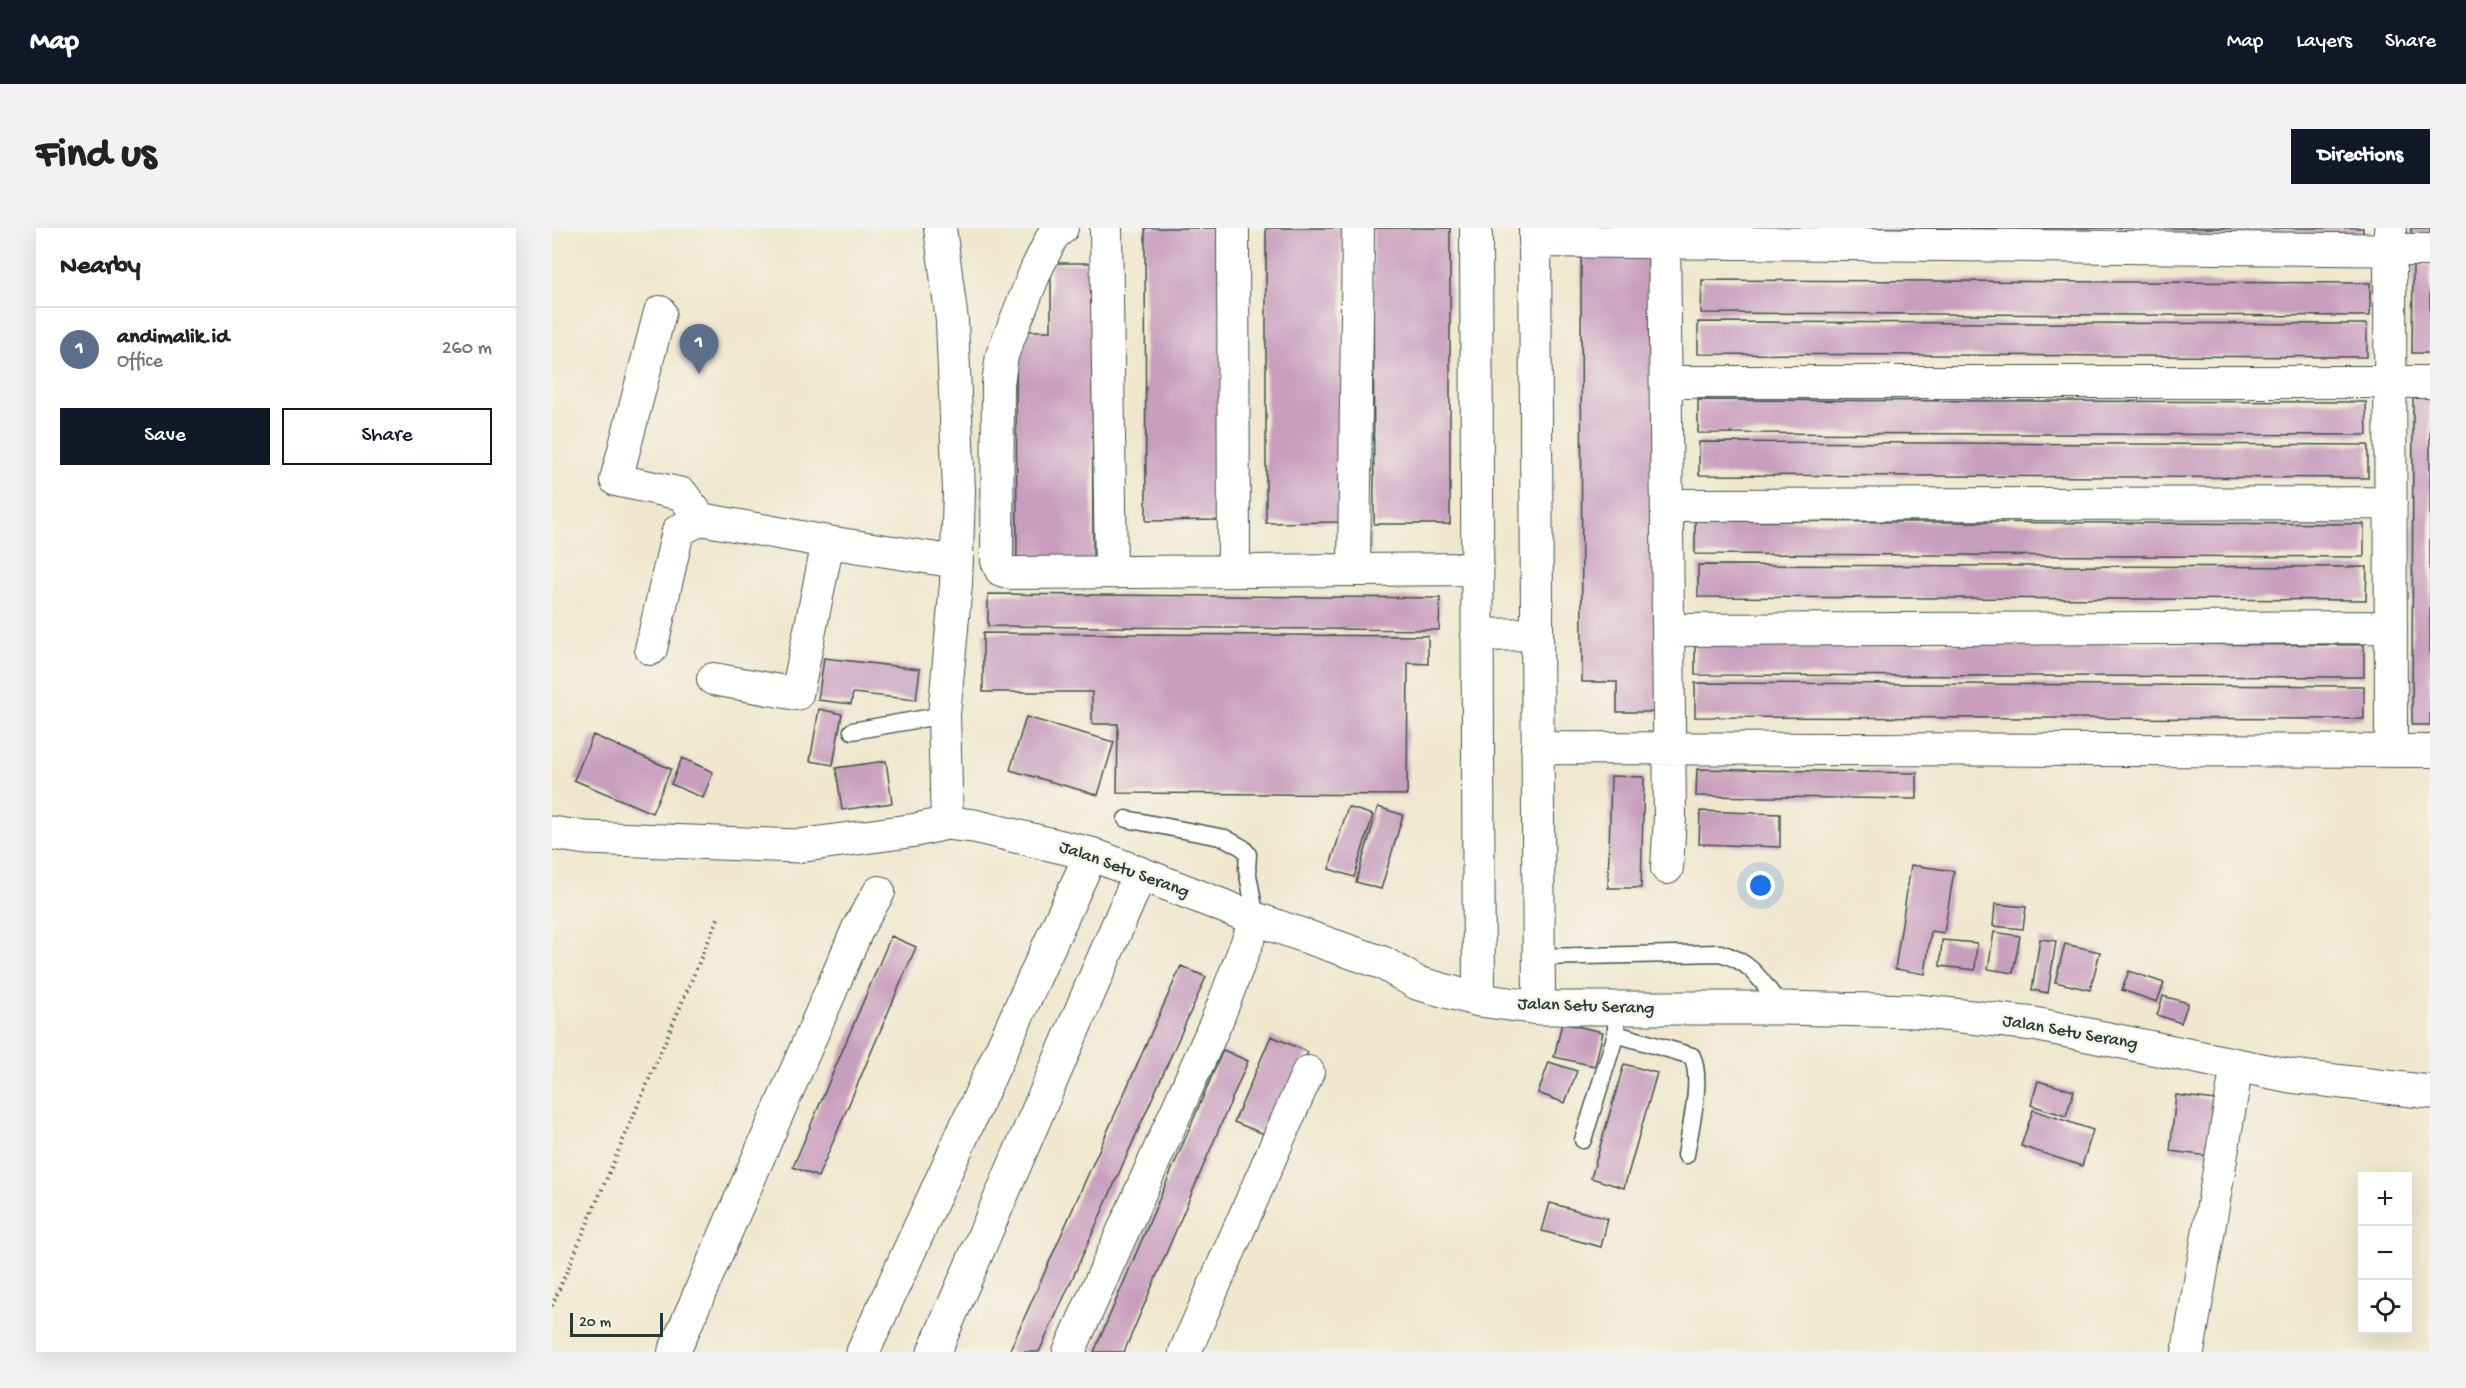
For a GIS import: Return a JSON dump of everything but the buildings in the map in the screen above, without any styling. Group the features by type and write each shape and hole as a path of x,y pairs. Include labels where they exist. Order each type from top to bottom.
{"street":[{"path":"940,228 952,321 958,491 957,562 944,716 948,823"},
{"path":"1062,228 1053,235 1040,261 1002,355 998,384 997,561 1001,570 1011,573 1477,569"},
{"path":"1106,228 1111,572"},
{"path":"1233,228 1234,571"},
{"path":"1353,570 1358,228"},
{"path":"1476,228 1479,1000"},
{"path":"1539,1008 1536,235 2390,239 2430,250"},
{"path":"1664,235 1670,817 1667,868"},
{"path":"2390,239 2391,751"},
{"path":"660,312 616,480 682,494 701,519"},
{"path":"1666,382 2430,382"},
{"path":"1667,505 2391,503"},
{"path":"651,649 678,531 701,519 957,562"},
{"path":"713,679 797,693 828,542"},
{"path":"1668,630 2391,627"},
{"path":"1477,635 1536,634"},
{"path":"1537,748 2430,751"},
{"name":"Jalan Setu Serang","path":"552,833 586,838 798,846 916,830 948,823 1002,831 1092,854 1257,919 1383,963 1417,983 1479,1000 1616,1022 1782,1008 1917,1011 2034,1024 2291,1076 2430,1092"},
{"path":"863,1352 1092,854"},
{"path":"934,1352 1140,874"},
{"path":"674,1352 860,926 879,892"},
{"path":"1069,1352 1218,1018 1257,919"},
{"path":"2188,1352 2237,1065"},
{"path":"1185,1352 1308,1072"}],"lane":[{"path":"852,731 944,716"},
{"path":"1126,819 1225,838 1244,848 1248,854 1247,869 1257,919"},
{"path":"1540,957 1720,953 1734,957 1750,966 1782,1008"},
{"path":"1583,1140 1616,1022 1692,1056 1696,1066 1695,1089 1686,1155"}],"path":[{"path":"552,1306 719,916"}],"place":[{"name":"andimalik.id","path":"699,374"}]}
